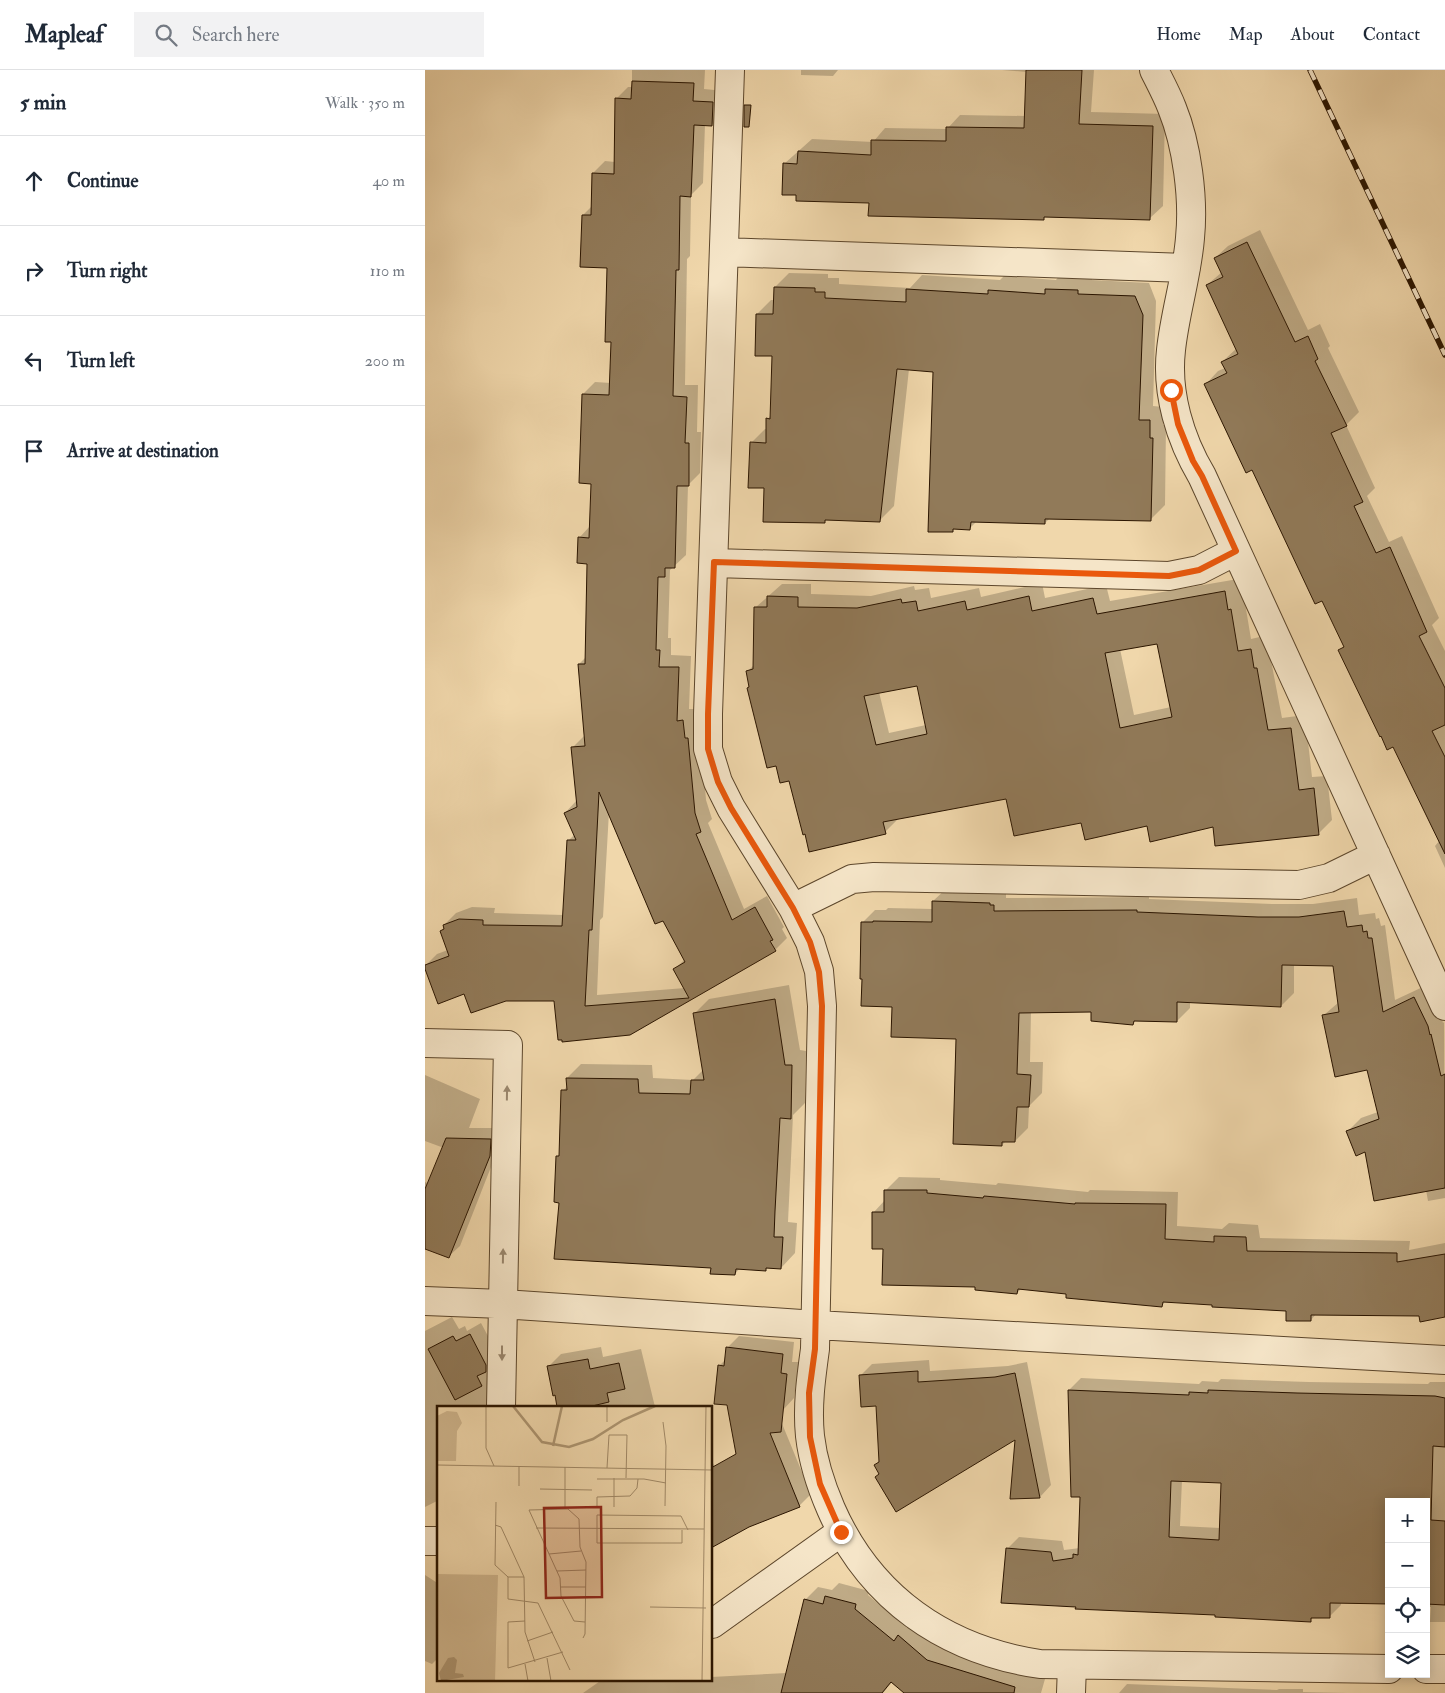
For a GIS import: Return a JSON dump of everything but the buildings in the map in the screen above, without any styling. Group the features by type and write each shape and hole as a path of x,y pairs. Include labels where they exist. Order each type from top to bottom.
{"street":[{"path":"730,70 708,749 718,782 731,808 793,908 812,949 819,972 822,1006 815,1349 809,1393 810,1437 820,1484 841,1532 867,1572 901,1606 937,1630 977,1649 1019,1661 1040,1664 1385,1669"},
{"path":"1154,70 1173,108 1185,154 1191,202 1187,268 1171,351 1171,390 1178,424 1193,461 1202,476 1445,1006"},
{"path":"724,252 1187,268"},
{"path":"714,562 1169,576 1199,570 1236,551"},
{"path":"793,908 852,879 874,877 1299,885 1329,878 1376,855"},
{"path":"425,1043 508,1045 501,1406"},
{"path":"425,1302 502,1304 815,1325 1445,1360"},
{"path":"713,1623 841,1532"},
{"path":"1071,1693 1072,1665"},
{"path":"1430,1669 1445,1670"}],"railway":[{"path":"1310,70 1445,355"}],"route":[{"path":"841,1532 820,1484 810,1437 809,1393 815,1349 822,1006 819,972 810,942 793,908 731,808 718,782 708,749 714,562 1169,576 1199,570 1236,551 1202,476 1193,461 1178,424 1171,390"}]}
